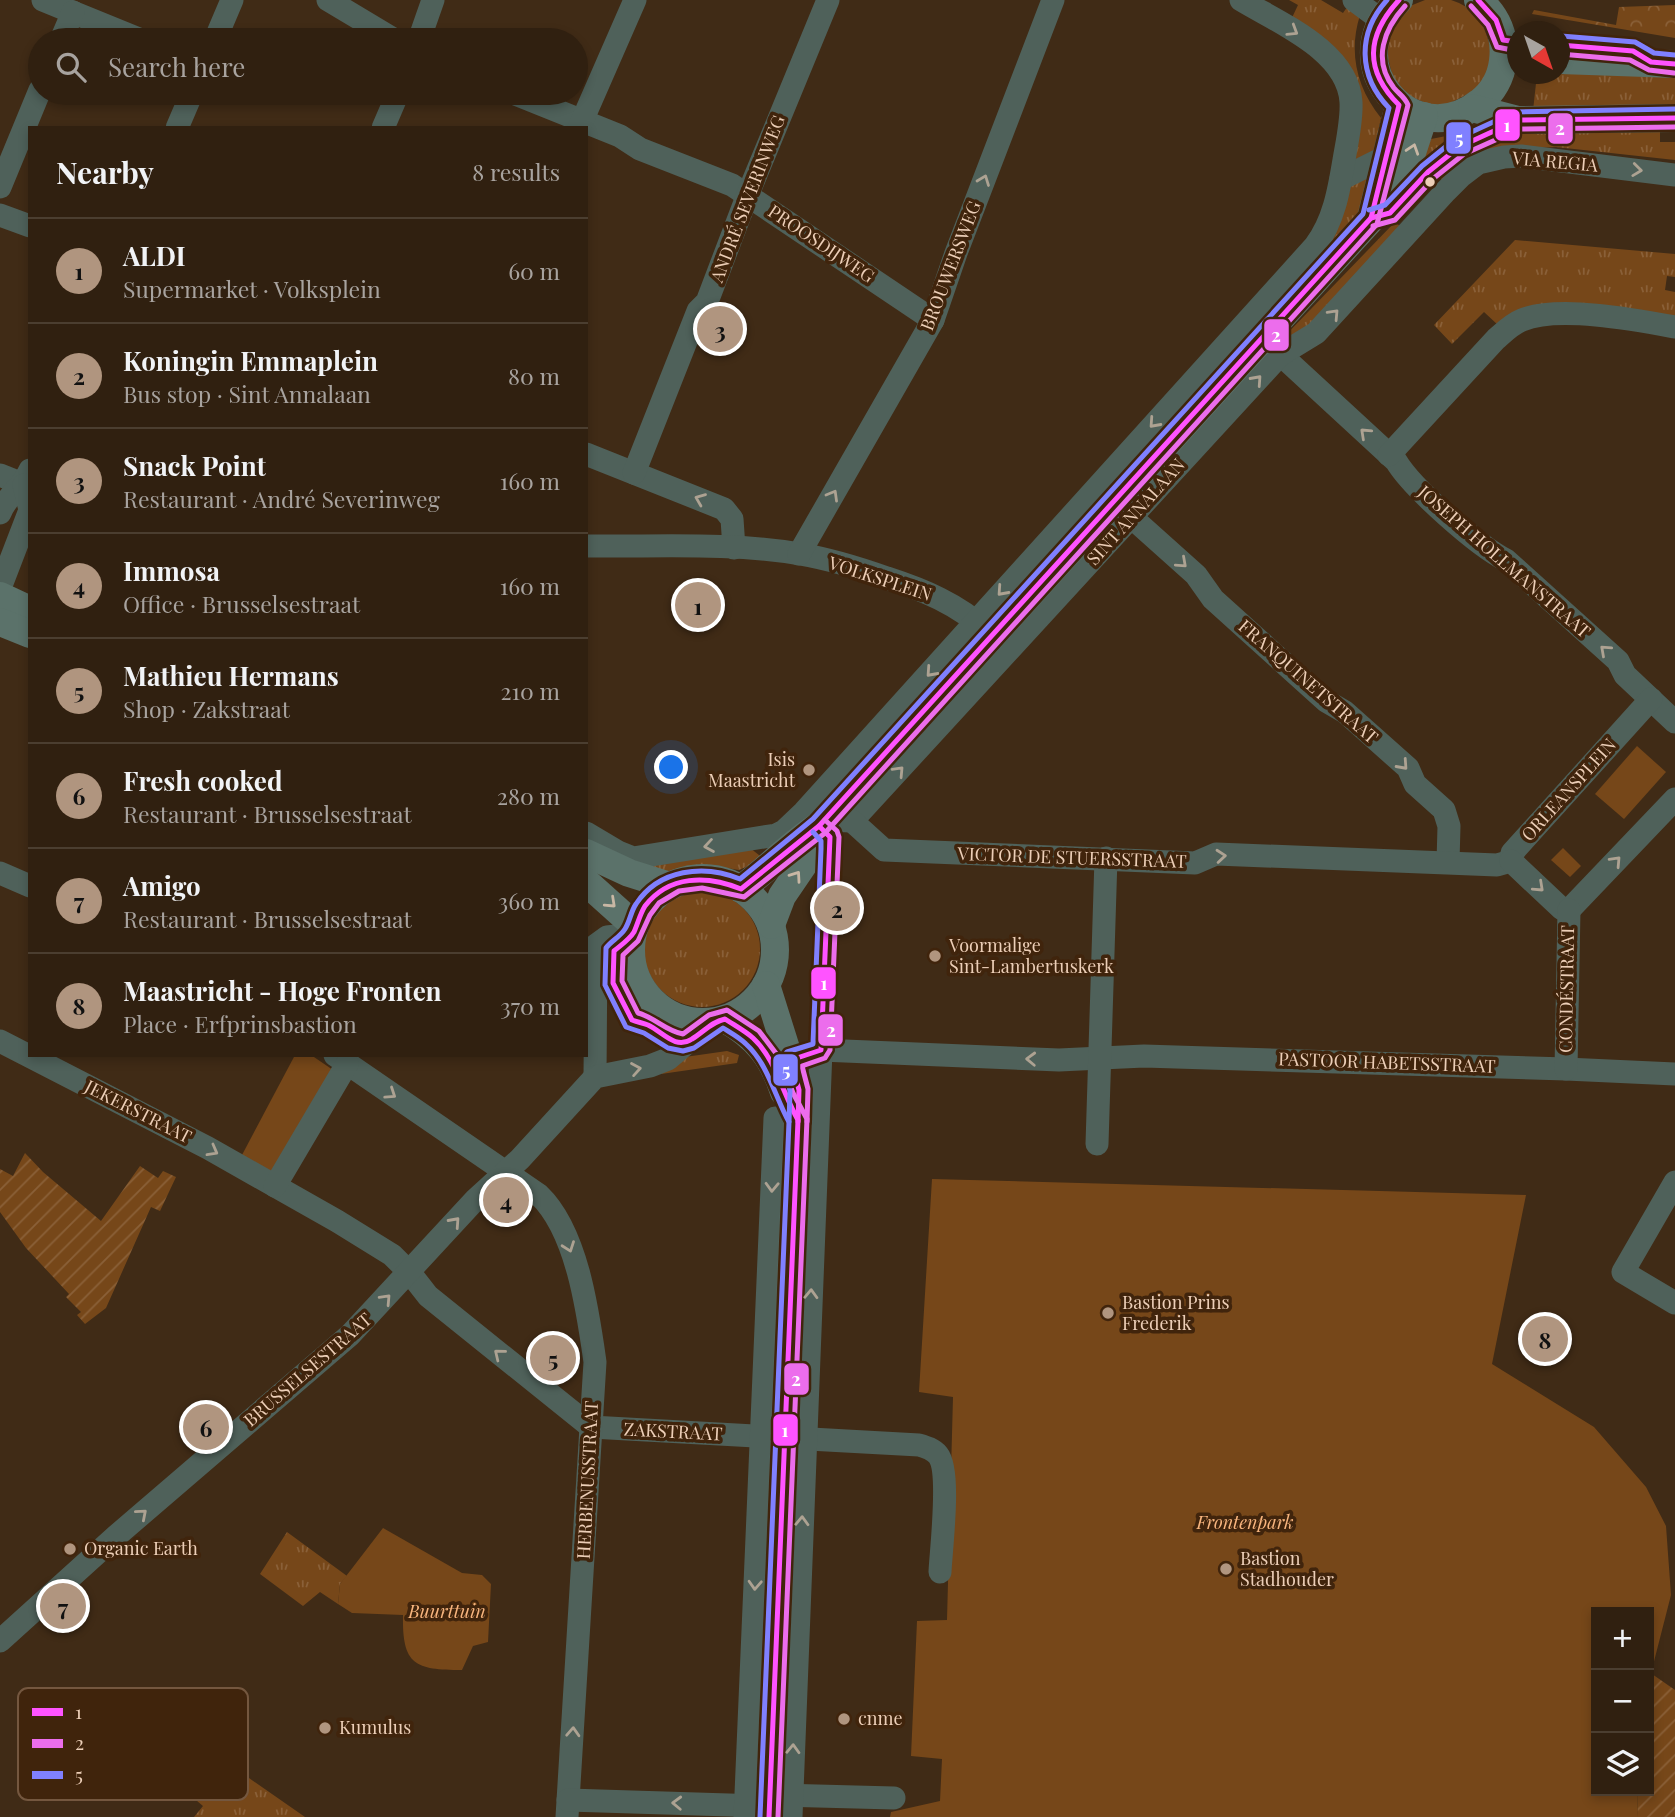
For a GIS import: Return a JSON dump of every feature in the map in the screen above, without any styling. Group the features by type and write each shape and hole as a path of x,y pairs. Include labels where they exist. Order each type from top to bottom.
{"main road":[{"path":"1478,0 1500,28 1507,47"},
{"path":"1390,10 1373,48 1375,68 1385,91 1412,110 1451,117 1472,108 1483,100 1507,64"},
{"path":"1570,60 1675,64"},
{"path":"1472,108 1518,120 1675,118"},
{"path":"1371,218 1400,184 1412,110"},
{"name":"SINT ANNALAAN","path":"741,889 830,813 1114,501 1272,347 1371,218 1385,158 1412,110"},
{"path":"0,596 28,609"},
{"path":"0,622 28,633"},
{"name":"SINT ANNALAAN","path":"771,925 782,896 814,849 830,813"},
{"path":"592,854 629,873 670,886"},
{"path":"592,854 634,930"},
{"path":"693,878 718,879 741,889 759,904 771,925 775,942 774,960 766,985 748,1006 719,1020 701,1022 670,1014 652,1001 645,992 635,973 631,952 634,930 651,900 670,886 693,878"},
{"path":"766,985 799,1090 769,1807"},
{"path":"719,1020 753,1038 772,1060 785,1097 798,1120"}],"street":[{"path":"43,0 112,28"},
{"path":"220,28 232,0"},
{"path":"328,0 375,28"},
{"path":"423,28 433,0"},
{"path":"581,124 635,0"},
{"name":"ANDRÉ SEVERINWEG","path":"634,473 698,311 707,302 748,194 828,0"},
{"name":"BROUWERSWEG","path":"799,554 933,320 1053,0"},
{"name":"SINT ANNALAAN","path":"1114,501 1315,246 1330,220 1340,184 1351,104 1344,76 1335,62 1317,47 1241,0"},
{"path":"1354,0 1390,10"},
{"path":"66,28 73,12"},
{"path":"0,187 34,105"},
{"path":"178,126 187,105"},
{"path":"384,126 393,105"},
{"name":"PROOSDIJWEG","path":"539,105 581,124"},
{"name":"PROOSDIJWEG","path":"588,126 620,136 640,149 732,185 933,320"},
{"name":"VIA REGIA","path":"1446,191 1479,163 1504,157 1521,156 1675,175"},
{"path":"1340,184 1385,158"},
{"name":"SINT ANNALAAN","path":"1272,347 1316,333 1446,191"},
{"path":"0,215 28,225"},
{"path":"1389,454 1490,345 1506,330 1524,319 1542,314 1581,315 1675,327"},
{"name":"JOSEPH HOLLMANSTRAAT","path":"1272,347 1389,454 1406,477 1426,496 1488,551 1506,560 1618,661 1625,675 1651,699"},
{"path":"588,455 724,509 732,519 734,548"},
{"path":"0,475 28,481"},
{"path":"0,513 6,499 28,481"},
{"name":"FRANQUINETSTRAAT","path":"1114,501 1196,575 1213,599 1295,674 1326,701 1345,712 1408,768 1415,784 1444,810 1448,818 1448,862"},
{"path":"0,589 28,515"},
{"name":"VOLKSPLEIN","path":"588,546 734,548 799,554 910,585 953,605 992,636"},
{"path":"1651,699 1675,722"},
{"name":"ORLEANSPLEIN","path":"1569,910 1562,909 1511,861 1512,853 1651,699"},
{"path":"1569,910 1675,799"},
{"name":"SINT ANNALAAN","path":"592,854 638,858 776,835 830,813"},
{"name":"VICTOR DE STUERSSTRAAT","path":"830,813 884,850 1195,863 1216,854 1497,865 1511,861"},
{"path":"1097,1144 1106,858"},
{"path":"0,873 28,885"},
{"name":"CONDÉSTRAAT","path":"1566,1069 1569,910"},
{"path":"634,930 607,937 596,946 595,1077 650,1066 668,1059 719,1020"},
{"name":"JEKERSTRAAT","path":"0,1041 28,1055"},
{"path":"784,1438 821,1050"},
{"name":"PASTOOR HABETSSTRAAT","path":"791,1060 821,1050 1059,1060 1144,1056 1675,1074"},
{"name":"JEKERSTRAAT","path":"31,1057 208,1148 275,1186 392,1255 410,1273"},
{"path":"275,1186 341,1059"},
{"name":"HERBENUSSTRAAT","path":"341,1059 506,1171 548,1204 565,1234 579,1274 595,1362 568,1809"},
{"name":"BRUSSELSESTRAAT","path":"0,1641 125,1528 350,1335 475,1200 595,1077"},
{"path":"1675,1182 1623,1272 1675,1303"},
{"path":"410,1273 428,1296 591,1427"},
{"name":"ZAKSTRAAT","path":"591,1427 919,1445 937,1453 945,1471 940,1572"},
{"path":"568,1809 769,1807 894,1798"}],"green space":[{"path":"1289,0 1321,0 1343,13 1350,3 1360,15 1355,43 1357,70 1366,95 1381,118 1361,210 1258,327 1321,244 1356,102 1290,22 1298,5"},
{"path":"1425,0 1451,0 1470,9 1483,23 1493,56 1481,87 1439,109 1396,90 1384,42 1410,6"},
{"path":"1675,5 1675,38 1532,14 1534,10 1616,25 1619,7"},
{"path":"1675,73 1675,107 1533,111 1536,84 1570,84 1570,74"},
{"path":"1491,121 1501,124 1452,147 1411,184 1431,139 1472,131"},
{"path":"1660,128 1660,142 1675,142 1675,160 1556,147 1502,150 1313,327 1286,345 1281,340 1395,222 1401,227 1443,181 1435,173 1463,153 1493,138 1515,132"},
{"path":"1515,240 1675,254 1675,277 1667,276 1665,290 1675,292 1675,317 1498,325 1484,312 1452,344 1434,325"},
{"path":"1637,746 1666,772 1624,819 1595,794"},
{"path":"750,848 764,859 739,870 708,865 663,872 642,867"},
{"path":"1563,848 1581,866 1570,877 1551,860"},
{"path":"702,891 724,895 743,908 756,927 760,949 756,971 743,990 724,1003 702,1007 680,1003 661,990 648,971 644,949 648,927 661,908 680,895"},
{"path":"814,905 822,905 819,998 811,997"},
{"path":"727,1051 739,1055 737,1063 661,1074 685,1057"},
{"path":"294,1057 314,1057 336,1072 274,1173 242,1155"},
{"path":"25,1153 43,1172 101,1221 140,1166 158,1178 163,1171 176,1177 160,1211 151,1207 106,1308 85,1324 77,1315 81,1312 66,1297 69,1294 26,1248 0,1212 0,1169 13,1176"},
{"name":"Frontenpark","path":"932,1179 1526,1195 1492,1364 1594,1427 1646,1487 1666,1526 1671,1595 1654,1661 1654,1607 1591,1607 1591,1796 1637,1796 1638,1817 890,1817 891,1812 940,1801 942,1759 911,1756 917,1621 947,1620 953,1397 919,1392"},
{"name":"Buurttuin","path":"383,1528 462,1573 482,1575 491,1584 488,1642 473,1646 462,1670 422,1666 414,1661 405,1645 403,1615 352,1613 338,1604 340,1584"},
{"path":"287,1532 347,1576 340,1584 338,1604 320,1592 303,1606 260,1574"},
{"path":"1654,1675 1675,1690 1675,1817 1638,1817 1637,1796 1654,1796"},
{"path":"248,1777 305,1817 194,1817 203,1806 196,1800 248,1800"}],"transit line":[{"name":"5","path":"760,1817 789,1122 754,1052 723,1028 694,1048 683,1051 668,1048 644,1033 626,1027 605,985 606,948 625,929 636,904 657,883 683,873 697,871 726,874 740,879 813,819 1363,214 1389,108 1371,82 1365,54 1366,40 1370,26 1387,0"},
{"name":"1","path":"769,1817 798,1120 761,1046 750,1035 725,1019 686,1042 669,1039 648,1025 632,1020 613,983 614,951 634,932 645,906 665,888 677,883 702,880 741,889 819,826 1371,218 1399,105 1388,92 1375,66 1375,40 1388,13 1399,0"},
{"name":"1","path":"1478,0 1496,20 1503,40 1507,41"},
{"name":"2","path":"778,1817 807,1119 778,1056 759,1031 727,1010 709,1015 683,1034 638,1013 622,981 623,955 638,941 659,903 679,891 702,888 744,897 825,833 1377,224 1408,105 1387,77 1383,67 1383,45 1391,25 1405,6"},
{"name":"2","path":"1471,6 1488,25 1497,47 1507,49"},
{"name":"5","path":"1570,37 1635,42 1654,53 1675,55"},
{"name":"1","path":"1570,46 1633,51 1651,62 1675,64"},
{"name":"2","path":"1570,55 1630,60 1649,70 1674,73"},
{"name":"5","path":"1369,210 1385,205 1422,166 1454,140 1515,112 1675,109"},
{"name":"1","path":"1371,218 1390,213 1428,172 1459,147 1518,120 1675,118"},
{"name":"2","path":"1373,226 1395,220 1434,178 1464,154 1520,129 1675,127"},
{"name":"2","path":"807,1122 808,1089 802,1066 825,1058 830,1050 839,837 837,831 825,820"},
{"name":"1","path":"798,1122 799,1090 791,1060 821,1050 830,837 819,826"},
{"name":"5","path":"789,1122 790,1091 783,1058 787,1052 813,1044 821,849 821,841 813,832"}],"place":[{"name":"Snack Point","path":"720,329"},
{"name":"ALDI","path":"698,605"},
{"name":"Isis Maastricht","path":"809,770"},
{"name":"Koningin Emmaplein","path":"837,908"},
{"name":"Voormalige Sint-Lambertuskerk","path":"935,956"},
{"name":"Immosa","path":"506,1200"},
{"name":"Bastion Prins Frederik","path":"1108,1313"},
{"name":"Maastricht - Hoge Fronten","path":"1545,1339"},
{"name":"Mathieu Hermans","path":"553,1358"},
{"name":"Fresh cooked","path":"206,1427"},
{"name":"Organic Earth","path":"70,1549"},
{"name":"Bastion Stadhouder","path":"1226,1569"},
{"name":"Amigo","path":"63,1606"},
{"name":"cnme","path":"844,1719"},
{"name":"Kumulus","path":"325,1728"}]}
